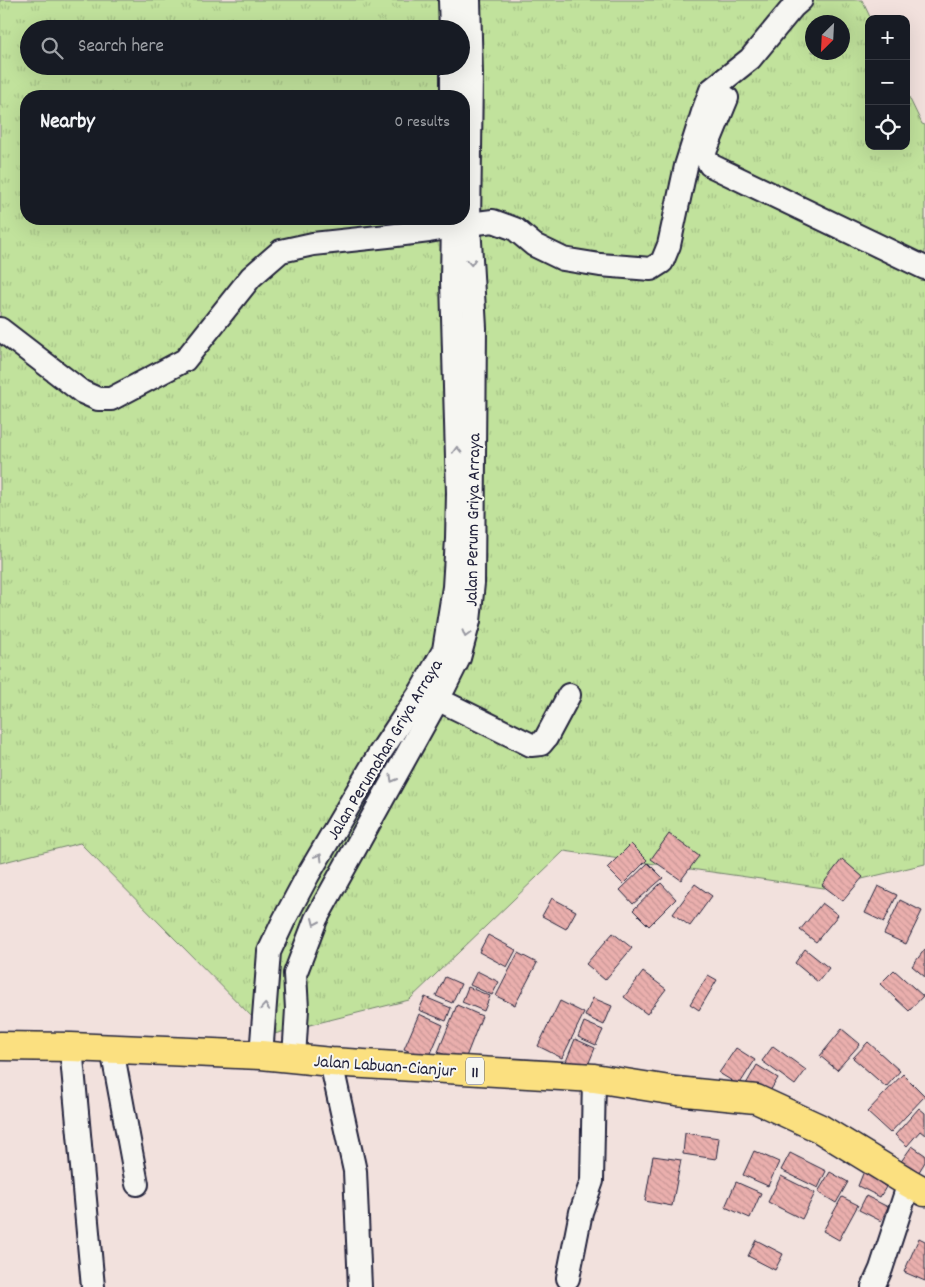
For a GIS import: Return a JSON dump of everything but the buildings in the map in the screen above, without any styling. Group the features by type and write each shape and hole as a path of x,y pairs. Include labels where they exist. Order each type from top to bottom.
{"highway":[{"name":"Jalan Labuan-Cianjur","path":"0,1046 261,1055 331,1062 594,1078 676,1091 756,1099 819,1128 917,1187"}],"street":[{"path":"450,0 456,20"},
{"path":"465,20 469,0"},
{"path":"470,223 494,222 515,229 534,245 563,259 651,269 662,262 669,245 686,166 711,90 750,59 800,0"},
{"path":"452,75 452,90"},
{"path":"460,75 460,90"},
{"path":"727,98 704,154 710,165 925,268"},
{"path":"4,339 82,392 98,399 112,399 185,360 251,277 281,251 313,244 388,236 447,225"},
{"name":"Jalan Perumahan Griya Arraya","path":"261,1055 269,952 308,875 378,756 430,695 444,650 454,587 457,538 458,493 452,281 458,225"},
{"path":"294,1058 297,1010 295,974 316,919 430,695 531,745 541,744 546,738 570,695"},
{"path":"71,1047 93,1287"},
{"path":"112,1049 137,1184"},
{"path":"331,1062 355,1172 360,1287"},
{"path":"568,1278 581,1212 592,1181 594,1078"},
{"path":"872,1287 917,1187"}],"green space":[{"path":"0,0 862,0 869,15 865,15 865,150 910,150 910,99 922,124 925,125 925,864 824,888 564,851 409,1000 270,1035 80,843 0,863"}]}
